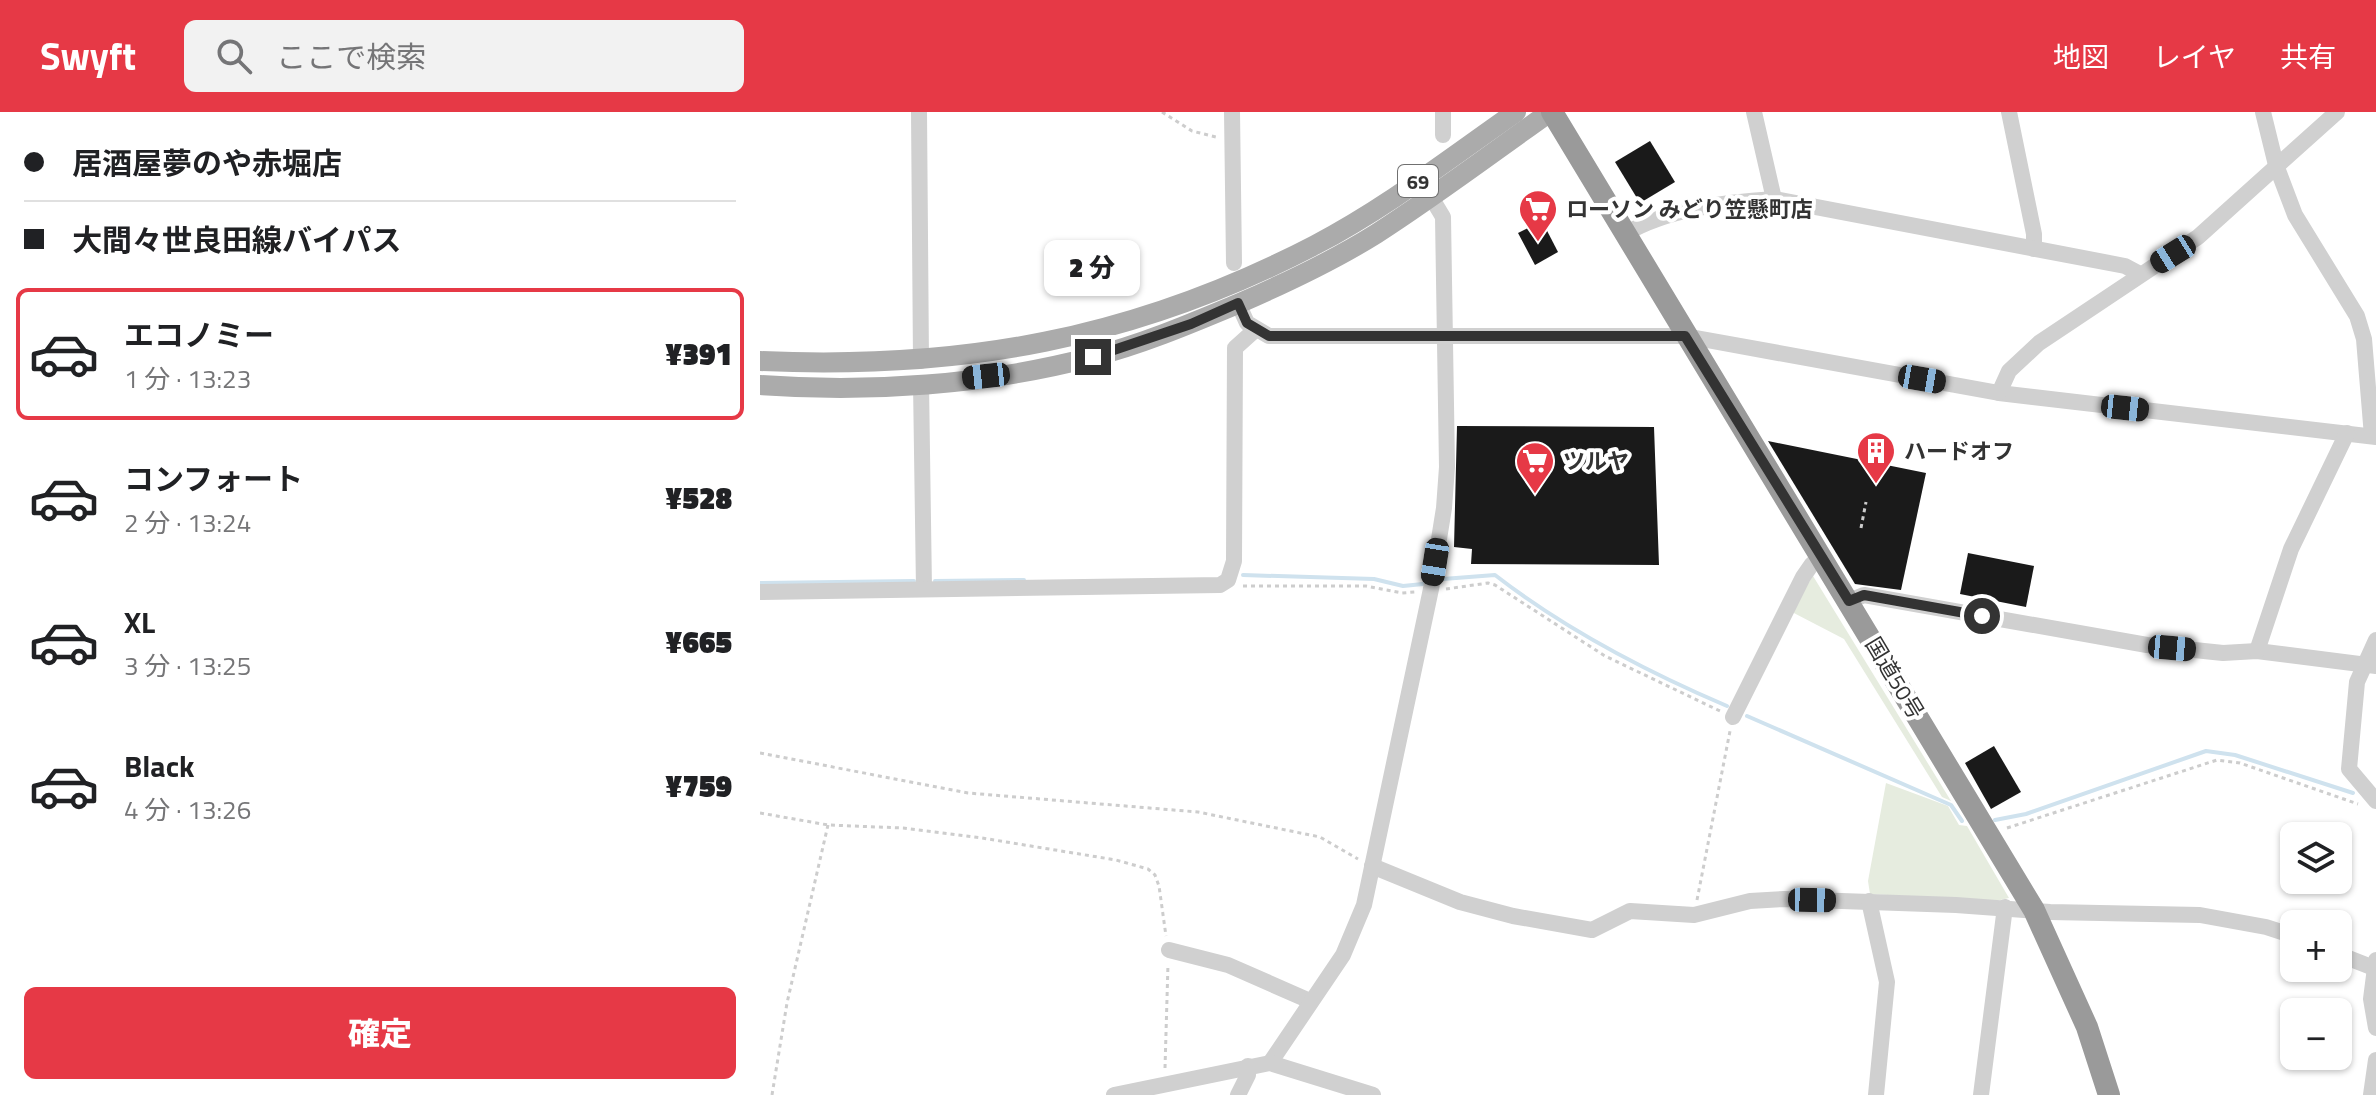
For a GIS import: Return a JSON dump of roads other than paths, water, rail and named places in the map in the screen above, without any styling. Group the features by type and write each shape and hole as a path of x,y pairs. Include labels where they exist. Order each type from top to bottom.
{"highway":[{"name":"国道50号","path":"1551,112 2034,910 2087,1027 2109,1095"}],"main road":[{"name":"69","path":"760,361 844,365 921,361 1035,346 1168,310 1233,285 1317,244 1392,199 1516,112"},
{"name":"69","path":"760,385 805,389 882,388 1045,368 1093,357 1191,324 1328,262 1431,197 1551,112"}],"street":[{"path":"919,112 921,361"},
{"path":"1232,112 1234,263"},
{"path":"1443,112 1443,135"},
{"path":"1754,112 1774,199"},
{"path":"2009,112 2034,234 2034,249"},
{"path":"1238,303 1247,323 1269,336 1685,336 1999,393 2374,436 2364,339 2357,316 2295,215 2276,165 2263,112"},
{"path":"1999,393 2009,371 2029,352 2221,220 2276,165 2337,112"},
{"path":"1270,1063 1343,955 1364,905 1431,589 1447,467 1443,217 1431,197"},
{"path":"1625,234 1658,220 1730,202 1774,199 2125,266 2140,274"},
{"path":"760,592 1220,585 1228,580 1234,561 1235,348 1255,330"},
{"path":"921,383 924,589"},
{"path":"2257,651 2291,549 2347,433"},
{"path":"1733,717 1803,577 1812,564 1825,561"},
{"path":"1849,601 1864,595 2147,645 2223,653 2257,651 2370,666"},
{"path":"2375,800 2353,778 2349,769 2355,692 2370,666 2376,640"},
{"path":"1372,866 1460,902 1550,924 1598,929 1630,911 1694,915 1766,899 2200,915 2280,932"},
{"path":"1869,901 1887,982 1876,1095"},
{"path":"1981,1095 2005,907"},
{"path":"1169,950 1228,965 1310,1001"},
{"path":"2352,958 2375,964 2371,999 2376,1028"},
{"path":"2371,1095 2376,1060"},
{"path":"1114,1095 1270,1063 1373,1095"},
{"path":"1238,1095 1248,1075 1248,1066"}],"waterway":[{"path":"1243,575 1374,579 1403,586 1423,584"},
{"path":"1443,579 1495,575 1550,614 1607,648 1727,706"},
{"path":"935,581 1024,580"},
{"path":"760,583 914,581"},
{"path":"1747,716 1951,805 1962,821"},
{"path":"1995,820 2026,814 2206,751 2235,755 2353,793"}],"place":[{"name":"ローソン みどり笠懸町店","path":"1538,243"},
{"name":"ハードオフ","path":"1876,485"},
{"name":"ツルヤ","path":"1535,495"}]}
